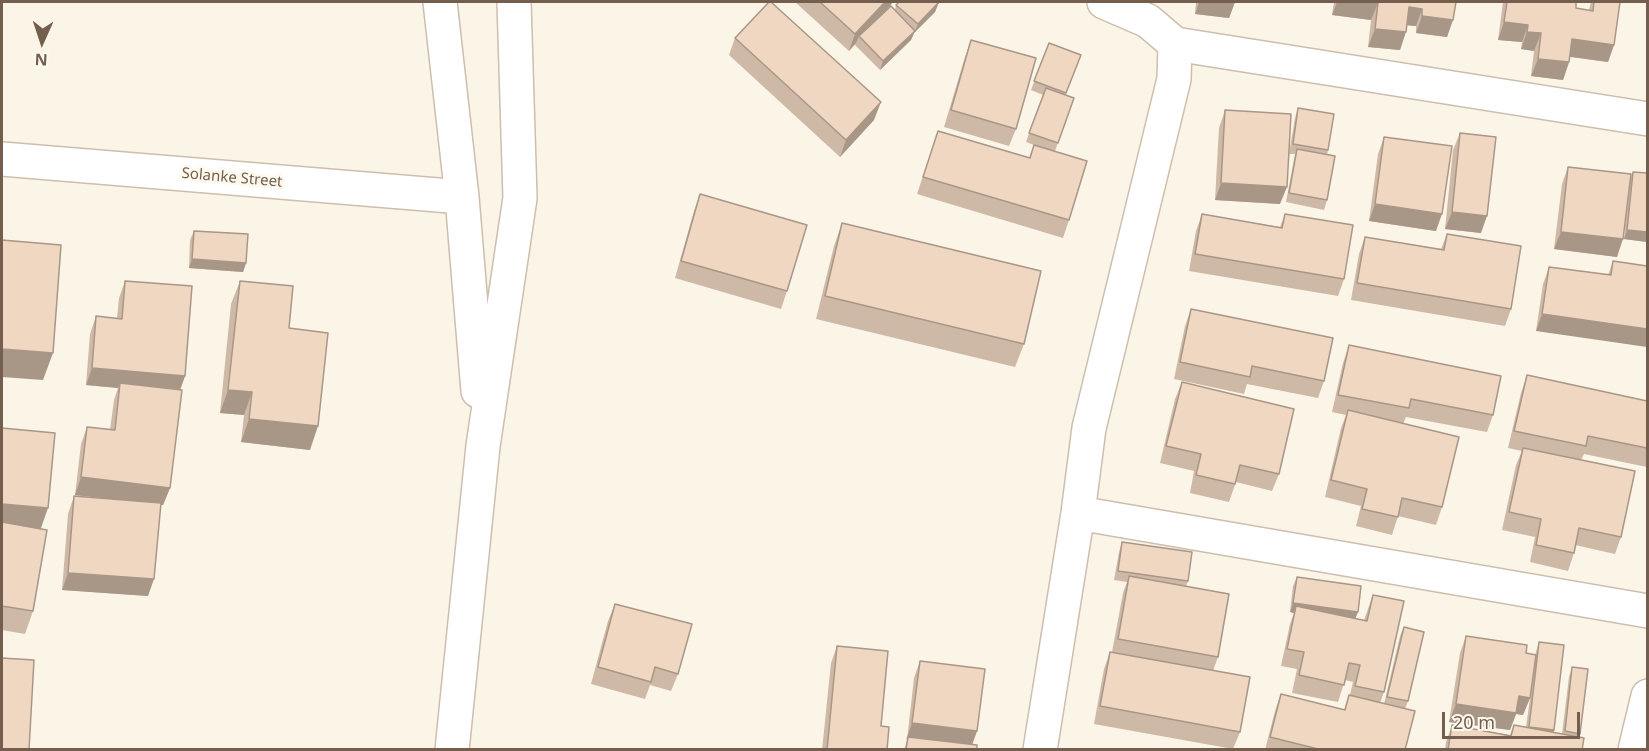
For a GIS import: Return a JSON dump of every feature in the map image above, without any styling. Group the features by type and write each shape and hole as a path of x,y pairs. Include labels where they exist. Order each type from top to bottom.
{"street":[{"path":"440,2 462,197 483,446"},
{"path":"452,750 483,446 520,198 514,2"},
{"path":"1104,2 1148,21 1176,44 1647,119"},
{"path":"1040,750 1078,513 1089,428 1164,124 1174,79 1176,44"},
{"name":"Solanke Street","path":"2,159 462,197"},
{"path":"1078,513 1647,611"},
{"path":"1635,750 1647,696"}],"building":[{"path":"769,2 881,102 846,140 735,38"},
{"path":"820,2 885,2 855,34"},
{"path":"899,2 939,2 918,24 896,5"},
{"path":"1369,2 1456,2 1453,20 1422,16 1422,9 1409,7 1406,32 1375,29 1378,3"},
{"path":"1507,2 1576,2 1576,8 1593,11 1594,2 1620,2 1614,45 1572,39 1569,62 1538,59 1541,33 1527,32 1528,25 1504,22"},
{"path":"891,6 915,31 883,61 859,36"},
{"path":"971,40 1036,58 1016,129 951,110"},
{"path":"1049,43 1081,55 1066,93 1034,81"},
{"path":"1046,88 1074,98 1058,143 1029,133"},
{"path":"1298,108 1334,114 1328,150 1293,144"},
{"path":"1225,110 1291,114 1287,187 1221,183"},
{"path":"938,131 1030,158 1034,145 1087,161 1069,220 923,177"},
{"path":"1460,133 1496,137 1487,216 1452,212"},
{"path":"1384,137 1452,146 1442,214 1375,204"},
{"path":"1297,149 1335,156 1327,200 1289,193"},
{"path":"1568,167 1631,174 1623,239 1561,232"},
{"path":"1633,172 1647,173 1647,232 1627,230"},
{"path":"700,194 807,225 787,291 681,261"},
{"path":"1202,214 1282,228 1285,214 1353,225 1344,279 1195,254"},
{"path":"842,223 1041,271 1024,344 825,296"},
{"path":"194,231 248,234 246,263 192,259"},
{"path":"1447,234 1521,246 1511,309 1357,283 1365,237 1444,250"},
{"path":"2,240 61,245 53,353 2,349"},
{"path":"1613,261 1647,266 1647,329 1542,314 1549,267 1611,275"},
{"path":"125,281 192,286 185,376 92,368 96,316 122,319"},
{"path":"240,281 293,286 289,328 328,333 318,426 249,419 252,392 228,390"},
{"path":"1191,309 1333,338 1324,381 1252,366 1250,377 1180,362"},
{"path":"1349,345 1501,376 1493,415 1411,399 1409,408 1338,395"},
{"path":"1527,375 1647,401 1647,448 1588,436 1586,446 1514,431"},
{"path":"1182,382 1294,409 1279,474 1240,465 1235,484 1196,475 1201,454 1166,446"},
{"path":"120,383 182,390 170,488 81,477 87,427 115,430"},
{"path":"1348,410 1459,437 1442,507 1402,498 1398,517 1362,509 1367,489 1331,480"},
{"path":"2,428 55,433 48,508 2,504"},
{"path":"1523,448 1635,471 1621,537 1579,528 1574,553 1536,545 1541,519 1509,512"},
{"path":"74,496 161,503 154,579 68,573"},
{"path":"2,522 47,530 33,611 2,606"},
{"path":"1122,542 1192,552 1188,581 1118,571"},
{"path":"1129,576 1229,594 1218,657 1118,639"},
{"path":"1297,577 1361,586 1358,612 1293,603"},
{"path":"1373,595 1404,601 1384,692 1355,686 1360,665 1349,663 1344,685 1299,675 1304,652 1287,649 1296,606 1367,621"},
{"path":"615,604 692,624 678,674 655,667 651,682 598,667"},
{"path":"1404,627 1424,632 1408,701 1387,697"},
{"path":"1466,636 1527,645 1526,653 1536,655 1530,698 1519,696 1516,713 1456,704"},
{"path":"1539,642 1564,645 1554,730 1529,727"},
{"path":"837,646 888,651 881,726 889,727 887,750 827,750"},
{"path":"1110,652 1250,677 1240,732 1100,706"},
{"path":"2,658 34,660 29,750 2,750"},
{"path":"920,661 985,669 977,731 912,723"},
{"path":"1572,667 1588,669 1580,734 1565,731"},
{"path":"1281,694 1345,710 1349,695 1415,711 1405,750 1322,750 1270,737"},
{"path":"1452,725 1511,736 1514,725 1584,738 1582,750 1448,750"},
{"path":"908,737 977,745 977,750 906,750"}]}
